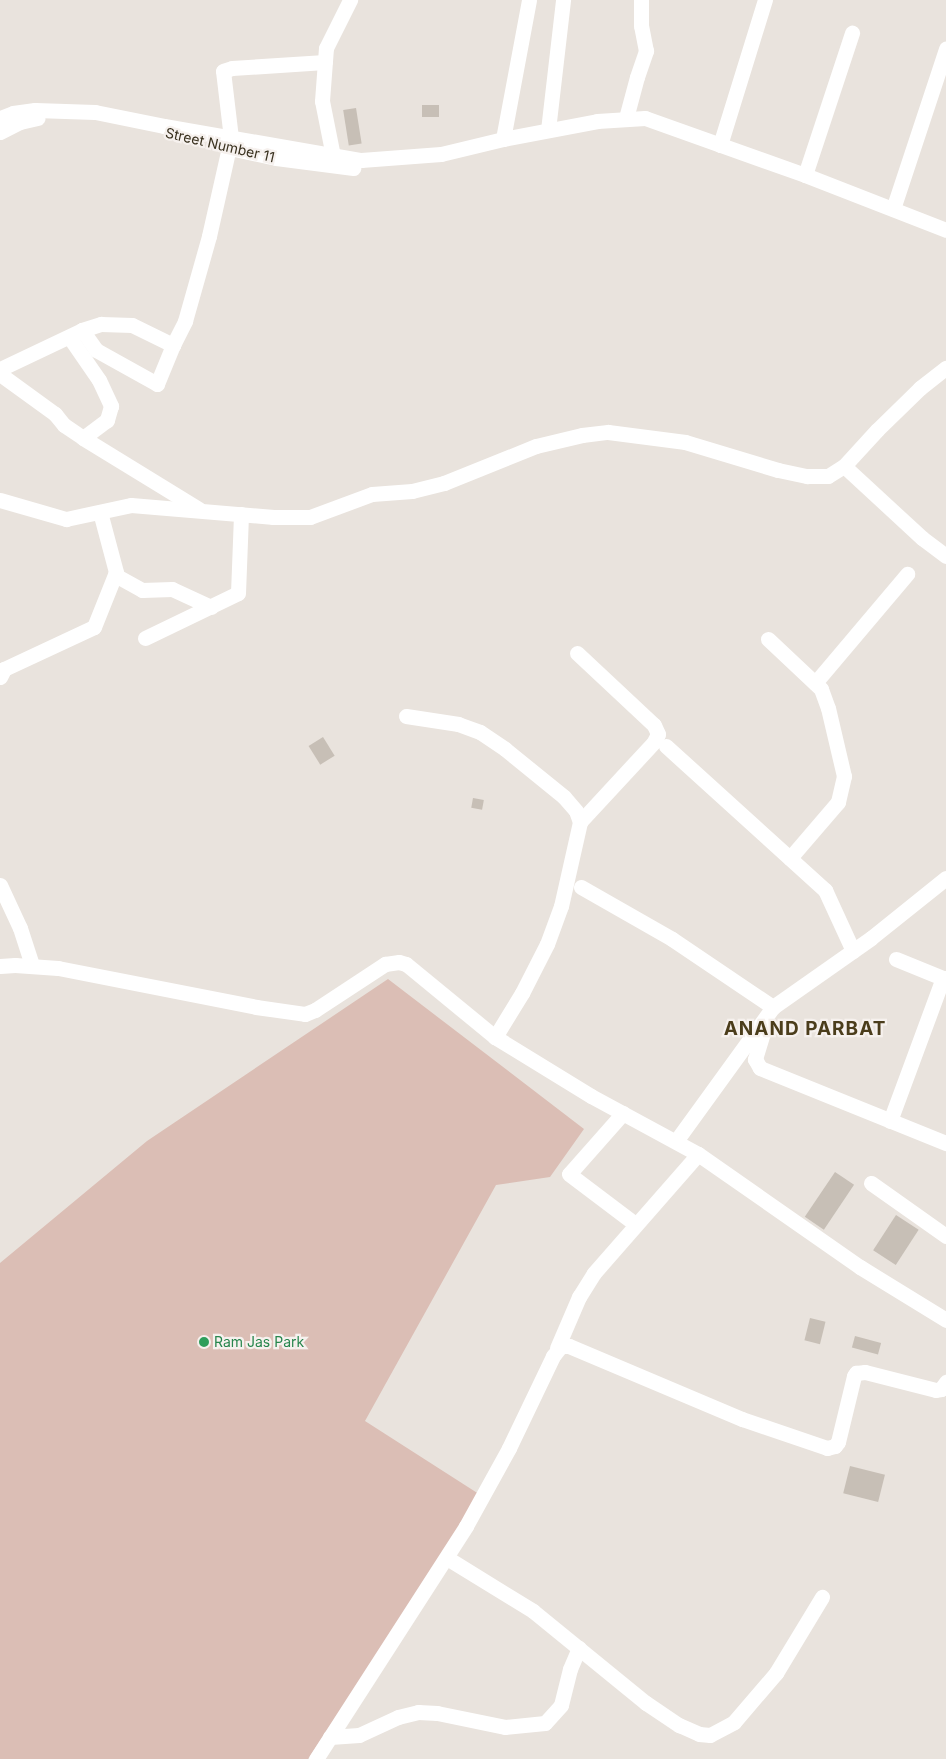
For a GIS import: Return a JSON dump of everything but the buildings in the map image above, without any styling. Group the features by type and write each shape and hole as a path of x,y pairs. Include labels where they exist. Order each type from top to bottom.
{"street":[{"path":"333,156 322,101 326,48 350,0"},
{"path":"503,139 529,0"},
{"path":"548,130 563,0"},
{"path":"626,118 636,77 646,51 641,26 641,0"},
{"path":"720,145 765,0"},
{"path":"805,175 852,33"},
{"path":"893,208 946,49"},
{"path":"76,334 96,350 157,384 185,321 209,236 230,143 223,71 232,68 325,62"},
{"name":"Street Number 11","path":"0,118 13,113 35,110 81,110 327,166 375,169 425,164 441,154"},
{"name":"Street Number 11","path":"0,132 10,126 34,118 67,118 230,143 361,160 441,154 548,130 626,118 655,120 893,208 946,230"},
{"path":"0,368 101,324 132,325 173,345"},
{"path":"76,334 111,406 107,420 83,438"},
{"path":"0,500 66,519 131,505 273,517 310,517 372,494 412,491 444,483 536,446 582,434 608,432 685,442 778,470 807,476 828,476 844,466 920,388 946,368"},
{"path":"0,374 55,414 64,425 83,438 203,511"},
{"path":"844,466 922,538 946,556"},
{"path":"0,677 4,669 94,627 116,572 100,512"},
{"path":"145,638 238,593 241,514"},
{"path":"815,683 907,574"},
{"path":"115,575 142,590 172,589 211,607"},
{"path":"768,639 815,683 823,694 842,764 843,786 838,802 790,858"},
{"path":"495,1037 522,994 552,932 561,906 580,822 654,742 658,734 654,725 577,653"},
{"path":"406,716 458,724 480,732 505,749 564,797 576,812 580,822"},
{"path":"666,746 825,890 832,900 853,951"},
{"path":"676,1142 771,1010 853,951 946,878"},
{"path":"0,885 20,928 32,966"},
{"path":"581,887 672,939 771,1010"},
{"path":"890,1121 945,979 896,959"},
{"path":"0,966 58,968 256,1007 305,1014 315,1010 385,964 399,962 406,964 495,1037 586,1094 698,1154 860,1267 946,1320"},
{"path":"771,1010 755,1059 760,1068 946,1143"},
{"path":"623,1113 569,1174 635,1224"},
{"path":"316,1759 405,1618 447,1558 501,1464 585,1287 635,1224 698,1154"},
{"path":"871,1183 946,1236"},
{"path":"557,1348 566,1344 742,1419 828,1448 835,1446 838,1442 856,1373 865,1372 936,1390 941,1389 946,1382"},
{"path":"447,1558 534,1610 646,1703 679,1725 699,1734 710,1735 734,1722 776,1673 822,1597"},
{"path":"330,1737 359,1735 398,1717 418,1712 437,1713 505,1727 545,1723 562,1705 570,1669 579,1648"}],"shaded area":[{"name":"Ram Jas Park","path":"388,979 584,1129 550,1177 496,1185 365,1421 482,1496 308,1759 0,1759 0,1263 147,1141"}],"place":[{"name":"Ram Jas Park","path":"204,1342"}],"district":[{"name":"ANAND PARBAT","path":"805,1029"}]}
